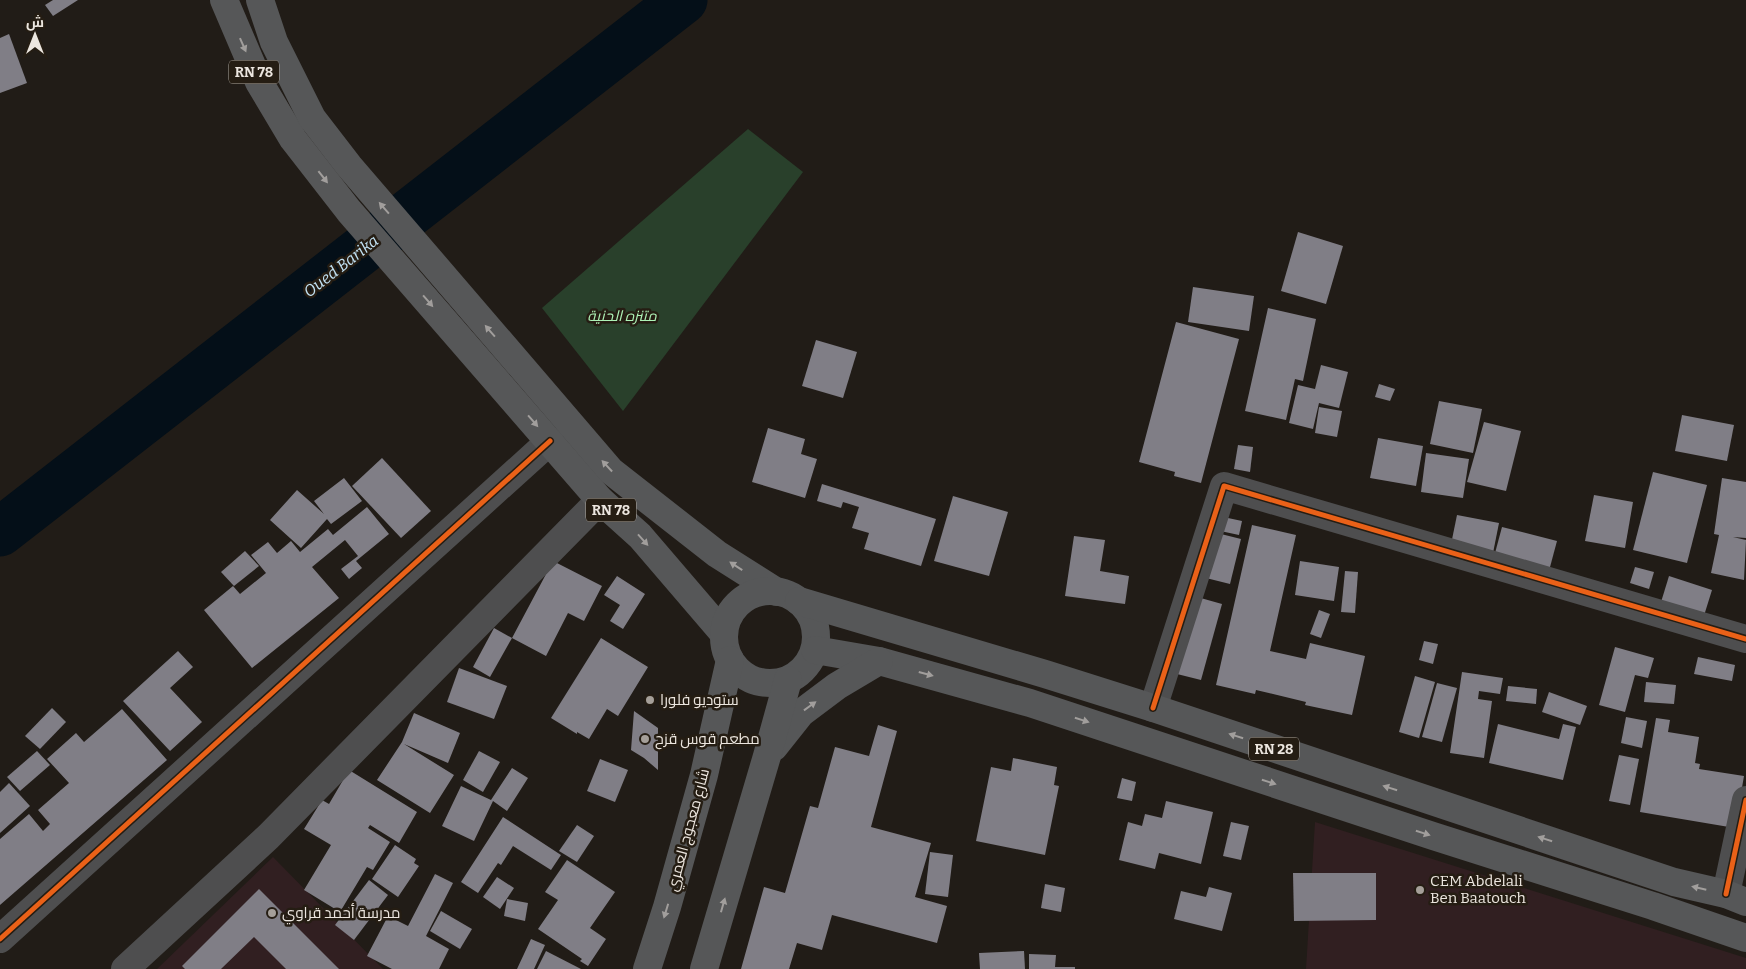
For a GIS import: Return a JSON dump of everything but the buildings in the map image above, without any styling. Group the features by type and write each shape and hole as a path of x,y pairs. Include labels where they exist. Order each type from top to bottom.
{"main road":[{"name":"RN 78","path":"224,0 259,82 293,139 349,211 600,500 640,536 724,634"},
{"path":"260,0 274,42 312,118 348,166 611,471 717,554 788,597 812,618 816,628 815,650 809,663 800,673 788,680 768,683 749,679 730,660 725,648 724,634 728,619 736,607 747,597 762,592 788,597"},
{"name":"RN 28","path":"788,597 1153,708 1674,882 1736,898"},
{"path":"815,650 879,662"},
{"name":"شارع معجوج العمري","path":"647,969 667,906 704,774 730,660"},
{"path":"767,756 801,713 837,686 879,662"},
{"name":"RN 28","path":"879,662 1030,703 1746,938"},
{"path":"704,969 788,680"}],"street":[{"path":"0,939 550,441"},
{"path":"1153,708 1224,486 1746,639"},
{"path":"126,969 268,837 600,500"},
{"path":"1736,898 1746,800"}],"shaded area":[{"name":"CEM Abdelali Ben Baatouch","path":"1315,822 1746,958 1746,969 1306,969"},
{"name":"مدرسة أحمد قراوي","path":"273,857 383,969 157,969"}],"green space":[{"name":"متنزه الحنية","path":"748,129 803,172 623,411 542,308"}],"waterway":[{"name":"Oued Barika","path":"0,532 683,0"}],"cycle path":[{"path":"0,939 550,441"},
{"path":"1153,708 1224,486 1746,639"},
{"path":"1726,894 1746,800"}],"place":[{"name":"ستوديو فلورا","path":"650,700"},
{"name":"مطعم قوس قزح","path":"645,739"},
{"name":"CEM Abdelali Ben Baatouch","path":"1420,890"},
{"name":"مدرسة أحمد قراوي","path":"272,913"}]}
